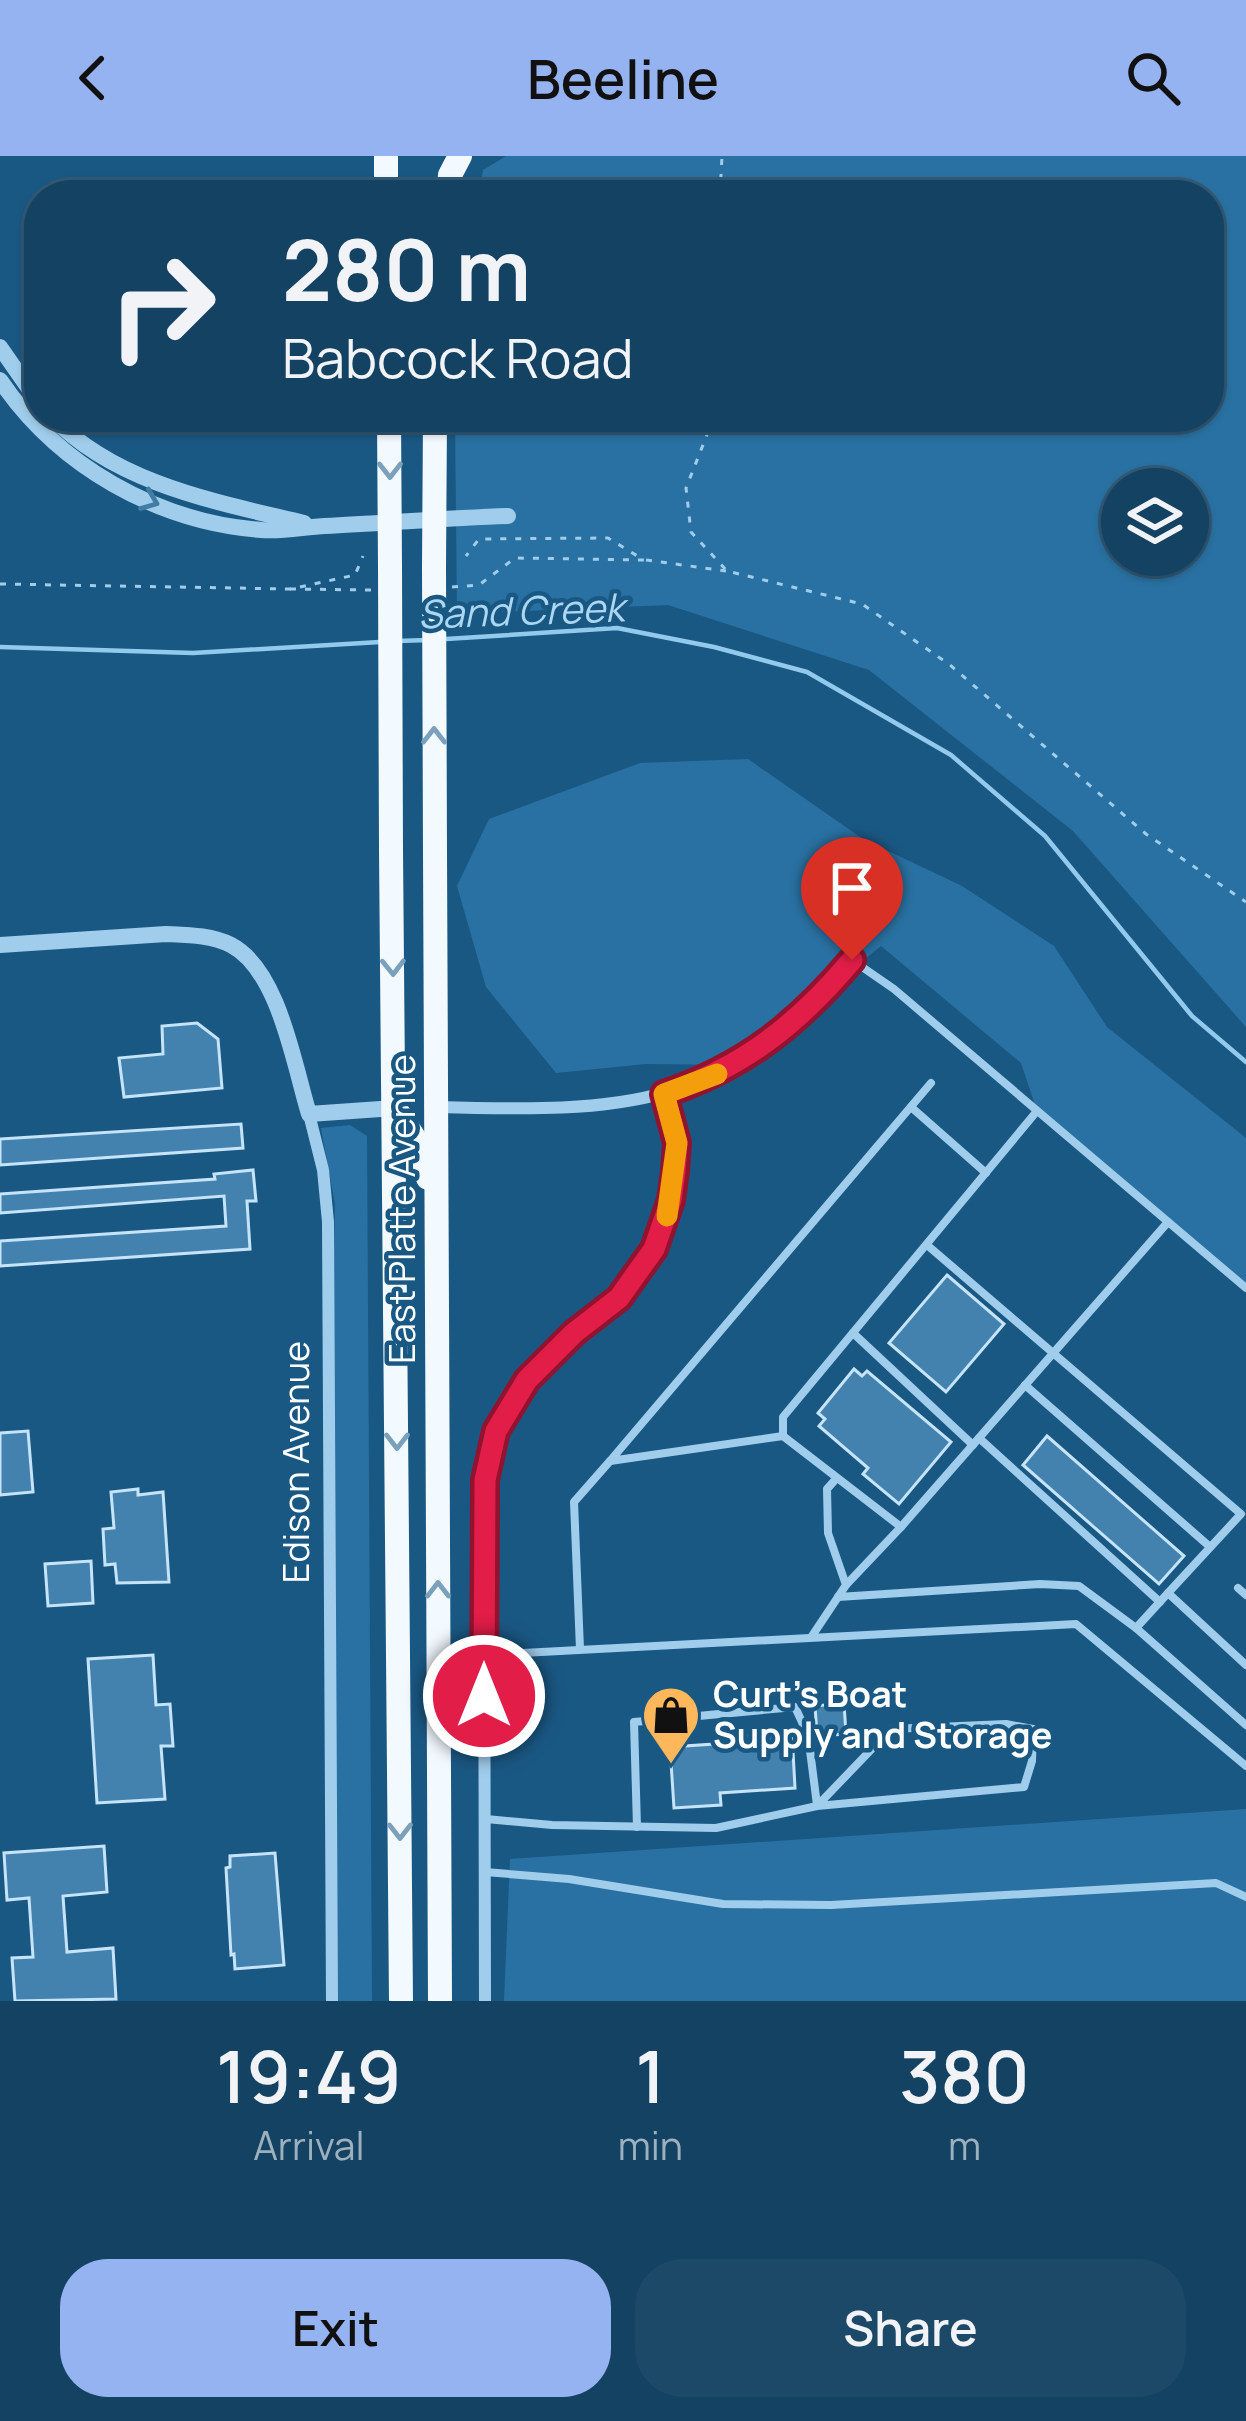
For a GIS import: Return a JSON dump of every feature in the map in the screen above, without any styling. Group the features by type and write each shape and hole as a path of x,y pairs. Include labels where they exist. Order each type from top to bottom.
{"highway":[{"name":"East Platte Avenue","path":"389,432 401,2001"},
{"name":"East Platte Avenue","path":"435,432 440,2001"},
{"path":"395,1108 419,1147 437,1234"}],"street":[{"path":"0,348 24,382"},
{"path":"0,380 24,412"},
{"path":"42,432 90,471 147,502 252,529 508,515"},
{"path":"68,432 122,470 251,511 316,526"},
{"name":"Edison Avenue","path":"0,945 166,934 194,935 233,946 263,974 310,1114 323,1170 328,1222 332,2001"},
{"path":"437,1107 575,1108 664,1094 719,1073 768,1044 818,1001 852,960"},
{"path":"485,2001 485,1480 496,1431 527,1380 574,1333 619,1298 654,1249 671,1200 677,1143 664,1094"},
{"path":"310,1114 395,1108"}],"lane":[{"path":"852,960 894,989 1246,1288"},
{"path":"580,1650 574,1502 932,1083"},
{"path":"911,1107 986,1173"},
{"path":"783,1436 783,1418 1037,1111"},
{"path":"811,1638 846,1585 1168,1222"},
{"path":"926,1245 1244,1513 1136,1628"},
{"path":"853,1333 1160,1601"},
{"path":"1025,1385 1209,1546"},
{"path":"610,1461 783,1436 901,1527"},
{"path":"836,1480 827,1490 829,1533 846,1585"},
{"path":"838,1597 1040,1584 1079,1586 1136,1628 1246,1725"},
{"path":"1168,1593 1246,1665"},
{"path":"484,1655 1076,1624 1245,1762"},
{"path":"637,1827 634,1722 795,1707 808,1735 817,1806"},
{"path":"484,1819 716,1828 817,1806 1024,1787 1032,1761 1033,1729 1006,1724 891,1729 817,1806"},
{"path":"484,1872 569,1879 723,1904 831,1905 1216,1883 1246,1897"}],"path":[{"path":"708,432 686,488 691,532 728,571"},
{"path":"466,556 479,539 608,538 644,560"},
{"path":"290,589 355,574 363,556"},
{"path":"436,578 479,585 515,558 644,560 728,571 862,604 950,665 1147,834 1246,902"},
{"path":"0,584 376,590"}],"shaded area":[{"path":"506,156 1246,156 1246,1027 1073,831 869,670 668,605 457,614 455,432 1224,432 1224,180 481,180 483,170"},
{"path":"748,759 863,839 962,886 1054,946 1107,1027 1246,1138 1246,1288 1037,1111 1021,1063 881,946 734,1065 646,1064 556,1073 486,987 457,886 489,819 640,763"},
{"path":"350,1125 367,1136 372,2001 337,2001 329,1477 335,1204 321,1128"},
{"path":"1246,1809 1246,2001 504,2001 510,1859"}],"building":[{"path":"197,1023 218,1039 222,1088 124,1097 119,1058 163,1054 162,1026"},
{"path":"241,1124 243,1148 0,1165 0,1139"},
{"path":"253,1170 256,1201 247,1201 250,1249 0,1266 0,1241 226,1226 224,1196 0,1213 0,1194 215,1179 214,1174"},
{"path":"947,1275 1004,1324 946,1392 889,1343"},
{"path":"854,1369 862,1376 867,1371 951,1442 899,1504 863,1474 868,1468 819,1426 825,1419 818,1413"},
{"path":"28,1431 33,1492 0,1495 0,1433"},
{"path":"1047,1436 1184,1556 1159,1584 1023,1465"},
{"path":"138,1489 138,1495 163,1492 169,1582 117,1583 115,1564 105,1565 103,1529 114,1528 111,1492"},
{"path":"91,1561 93,1603 48,1606 45,1564"},
{"path":"153,1655 156,1705 170,1704 173,1746 161,1746 165,1799 97,1803 88,1659"},
{"path":"844,1703 846,1734 817,1736 815,1706"},
{"path":"792,1733 795,1788 720,1793 721,1805 674,1808 670,1747 714,1744 714,1738"},
{"path":"104,1846 107,1892 63,1896 67,1952 113,1948 116,1999 15,2001 12,1958 33,1957 29,1898 7,1900 4,1853"},
{"path":"275,1853 284,1965 235,1969 226,1868 230,1856"}],"waterway":[{"name":"Sand Creek","path":"446,639 617,628 807,672 951,755 1045,836 1192,1016 1246,1062"},
{"name":"Sand Creek","path":"398,641 428,640"},
{"name":"Sand Creek","path":"0,647 193,653 380,642"}],"slow traffic":[{"path":"667,1216 677,1143 664,1094 717,1074"}],"place":[{"name":"Curt's Boat Supply and Storage","path":"671,1766"}],"route":[{"path":"484,1696 489,1454 509,1405 527,1380 552,1352 619,1298 654,1249 671,1200 677,1143 664,1094 719,1073 768,1044 818,1001 852,960"}]}
